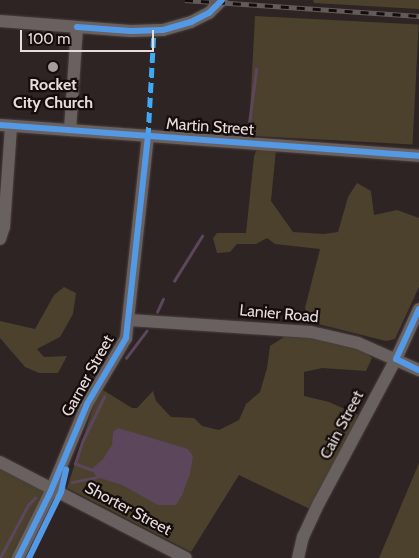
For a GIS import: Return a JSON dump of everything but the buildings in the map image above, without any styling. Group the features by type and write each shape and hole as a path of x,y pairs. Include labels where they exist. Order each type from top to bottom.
{"street":[{"path":"0,21 131,31 163,30 191,22 209,13 222,0"},
{"path":"70,130 77,27"},
{"path":"0,239 6,125"},
{"name":"Martin Street","path":"6,125 419,156"},
{"name":"Garner Street","path":"18,558 52,488 86,404 126,338 148,137"},
{"name":"Cain Street","path":"298,558 303,537 319,503 396,359 419,308"},
{"name":"Lanier Road","path":"129,320 310,332 358,343 419,370"},
{"name":"Shorter Street","path":"0,462 186,558"}],"shaded area":[{"path":"313,0 419,0 419,9 314,3"},
{"path":"255,16 419,25 412,144 249,136"},
{"path":"257,149 276,150 271,201 293,232 324,234 338,232 348,197 357,183 371,191 374,215 397,210 419,218 419,287 395,339 386,341 310,322 305,308 320,249 275,244 267,238 256,244 237,244 230,252 217,253 213,238 217,233 246,233 254,156"},
{"path":"64,287 76,293 73,314 60,337 37,349 44,357 67,356 58,373 39,373 25,367 0,338 0,321 35,329 54,295"},
{"path":"284,337 311,338 361,348 372,358 366,371 322,368 304,372 304,396 329,402 358,415 344,450 310,509 239,475 191,552 67,488 95,401 103,390 132,408 137,408 153,391 156,401 171,417 194,418 202,426 219,430 239,420 246,404 260,392 267,368 270,346"},
{"path":"118,428 188,449 193,456 190,474 176,505 158,505 122,485 97,477 91,470 103,459 112,445 113,432"},
{"path":"419,463 419,558 379,558"},
{"path":"0,468 50,493 18,558 0,558"}],"waterway":[{"path":"248,131 256,70"},
{"path":"174,281 202,236"},
{"path":"157,312 163,299"},
{"path":"126,358 146,331"},
{"path":"91,470 75,464 83,440 104,397"},
{"path":"72,482 97,477"},
{"path":"0,558 28,505 35,498"}],"railway":[{"path":"185,0 419,16"}],"marked path":[{"path":"148,137 154,31"}],"cycle path":[{"path":"77,27 131,31 163,30 191,22 209,13 222,0"},
{"path":"0,125 419,156"},
{"path":"18,558 50,493 87,404 126,338 148,137"},
{"path":"419,309 396,359 419,370"},
{"path":"29,558 61,492 66,470"}],"place":[{"name":"Rocket City Church","path":"53,67"}]}
